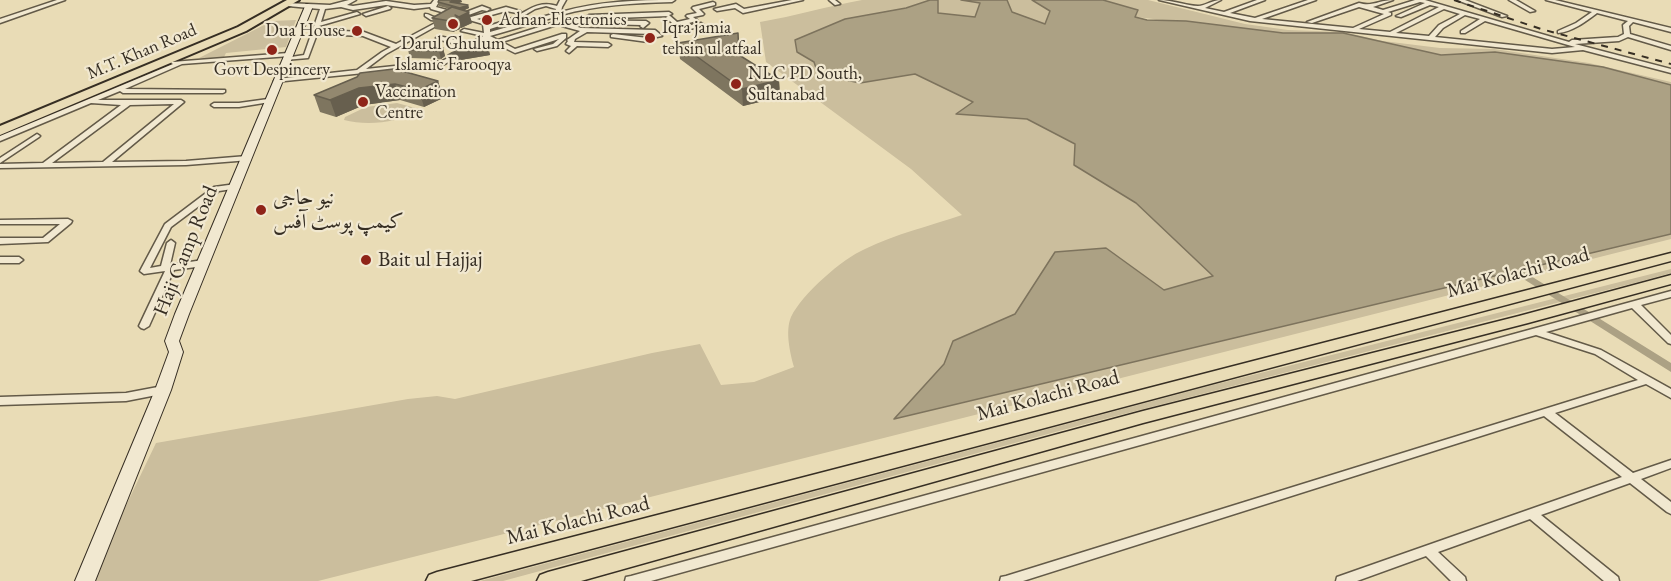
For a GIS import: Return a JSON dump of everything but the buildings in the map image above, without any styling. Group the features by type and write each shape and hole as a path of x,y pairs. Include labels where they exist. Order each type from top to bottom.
{"highway":[{"name":"M.T. Khan Road","path":"0,126 242,29 288,1"},
{"name":"M.T. Khan Road","path":"0,131 162,62"}],"main road":[{"name":"Mai Kolachi Road","path":"437,581 1671,257"},
{"path":"548,581 1143,417 1529,326 1611,296 1671,279"}],"street":[{"path":"0,21 62,0"},
{"path":"343,6 353,0"},
{"path":"278,81 443,63 490,35 517,11 536,0"},
{"path":"490,35 622,2 672,0"},
{"path":"490,35 561,18 669,15 676,24 694,20 689,16 701,14 695,9 736,6 743,11 800,0"},
{"path":"1162,0 1255,19 1552,51 1583,48"},
{"path":"1176,3 1183,0"},
{"path":"1198,8 1218,0"},
{"path":"1224,13 1262,0"},
{"path":"1255,19 1313,0"},
{"path":"1368,7 1390,0"},
{"path":"1383,12 1420,0 1671,73"},
{"path":"1460,0 1504,16"},
{"path":"1512,0 1532,11"},
{"path":"1549,0 1671,30"},
{"path":"288,1 316,6 343,6 367,12 390,9"},
{"path":"317,25 356,11 398,1 414,7"},
{"path":"1399,15 1430,3"},
{"path":"401,11 434,4 447,12 473,18 506,9 517,11"},
{"path":"434,4 425,13 432,19 444,20"},
{"path":"1306,24 1359,5 1389,14 1353,30"},
{"path":"162,62 179,64 306,57 317,25 316,6"},
{"name":"Haji Camp Road","path":"85,581 163,390 176,352 172,340 236,186 268,101 287,57 316,6"},
{"path":"490,35 561,18 589,17 634,6"},
{"path":"769,6 777,12"},
{"path":"1391,34 1444,7"},
{"path":"359,72 395,46 444,20 482,8 496,11"},
{"path":"1560,32 1578,24 1597,11"},
{"path":"436,15 447,12"},
{"path":"1431,38 1448,22 1465,13"},
{"path":"1606,21 1614,16"},
{"path":"589,17 604,23 646,23 642,29"},
{"path":"473,18 490,35 515,51 561,18"},
{"path":"561,18 584,31 648,40"},
{"path":"537,48 555,45 559,39 563,39 561,18"},
{"path":"604,23 607,19 663,20 664,26 657,34 642,29 584,31 570,40 573,40 569,44 608,46 613,36"},
{"path":"1463,32 1485,19"},
{"path":"1627,35 1626,24 1633,20"},
{"path":"685,22 690,27 702,25"},
{"path":"464,31 490,35 548,30"},
{"path":"584,31 585,36 592,39"},
{"path":"314,32 364,34 395,46"},
{"path":"1570,42 1619,39 1627,35 1671,48"},
{"path":"439,38 473,46"},
{"path":"1541,46 1555,38"},
{"path":"569,51 576,44"},
{"path":"0,139 179,64"},
{"path":"118,91 223,91"},
{"path":"72,101 181,102 105,164"},
{"path":"214,105 239,105 268,101"},
{"path":"45,165 128,103"},
{"path":"0,161 37,136"},
{"path":"0,166 186,163 247,158"},
{"path":"203,263 144,271 168,226 217,189 236,186"},
{"path":"0,222 68,222 45,240 0,241"},
{"path":"144,326 168,268 171,243"},
{"path":"0,260 19,260"},
{"path":"631,581 1529,326 1571,322 1671,294"},
{"path":"1634,304 1671,341"},
{"path":"1529,326 1598,352 1671,394"},
{"path":"1006,581 1648,380"},
{"path":"0,401 126,397 163,390"},
{"path":"1546,412 1671,509"},
{"path":"1342,581 1671,464"},
{"path":"1532,514 1613,581"},
{"path":"1427,550 1460,581"}],"shaded area":[{"path":"862,0 930,0 906,8 845,19 796,40 860,83 915,74 973,102 958,114 1027,119 1075,144 1074,165 1136,203 1214,276 1164,290 1106,248 1055,252 1015,314 953,341 944,364 895,419 1671,234 1671,239 318,581 95,581 108,543 156,443 408,399 437,396 455,399 700,344 721,385 754,382 794,367 788,335 791,317 804,298 824,278 845,261 876,244 962,215 911,169 766,62 760,22"},
{"path":"930,0 938,0 938,13 975,17 980,3 961,0 1007,0 1012,12 1045,24 1050,11 1032,0 1103,0 1138,10 1135,17 1147,20 1186,21 1283,33 1343,33 1441,55 1495,52 1603,67 1671,85 1671,234 894,419 944,364 953,341 1015,314 1055,252 1106,248 1164,290 1213,276 1136,203 1074,165 1075,144 1027,119 956,114 973,102 915,74 860,83 818,74 814,62 797,52 795,40 845,19 906,8"},
{"path":"938,0 980,3 975,17 938,13"},
{"path":"1007,0 1032,0 1050,11 1045,24 1012,12"},
{"path":"1103,0 1148,0 1245,24 1288,30 1343,32 1383,41 1440,48 1494,49 1589,63 1671,82 1671,85 1603,67 1495,52 1441,55 1343,33 1283,33 1135,17 1137,10"},
{"path":"296,20 286,47 226,53 223,59 199,58 272,21"},
{"path":"397,103 419,109 419,111 382,122 362,123 344,120 345,117 366,107"},
{"path":"1671,269 1671,273 1642,281 1085,424 503,581 480,581 1209,386"}],"waterway":[{"path":"1518,271 1671,368"}],"railway":[{"path":"1454,0 1541,29 1671,64"}],"place":[{"name":"Adnan Electronics","path":"487,20"},
{"name":"Darul Ghulum Islamic Farooqya","path":"453,24"},
{"name":"Dua House","path":"357,31"},
{"name":"Iqra jamia tehsin ul atfaal","path":"650,38"},
{"name":"Govt Despincery","path":"272,50"},
{"name":"NLC PD South, Sultanabad","path":"736,84"},
{"name":"Vaccination Centre","path":"363,102"},
{"name":"نیو حاجی کیمپ پوسٹ آفس","path":"261,210"},
{"name":"Bait ul Hajjaj","path":"366,260"}]}
